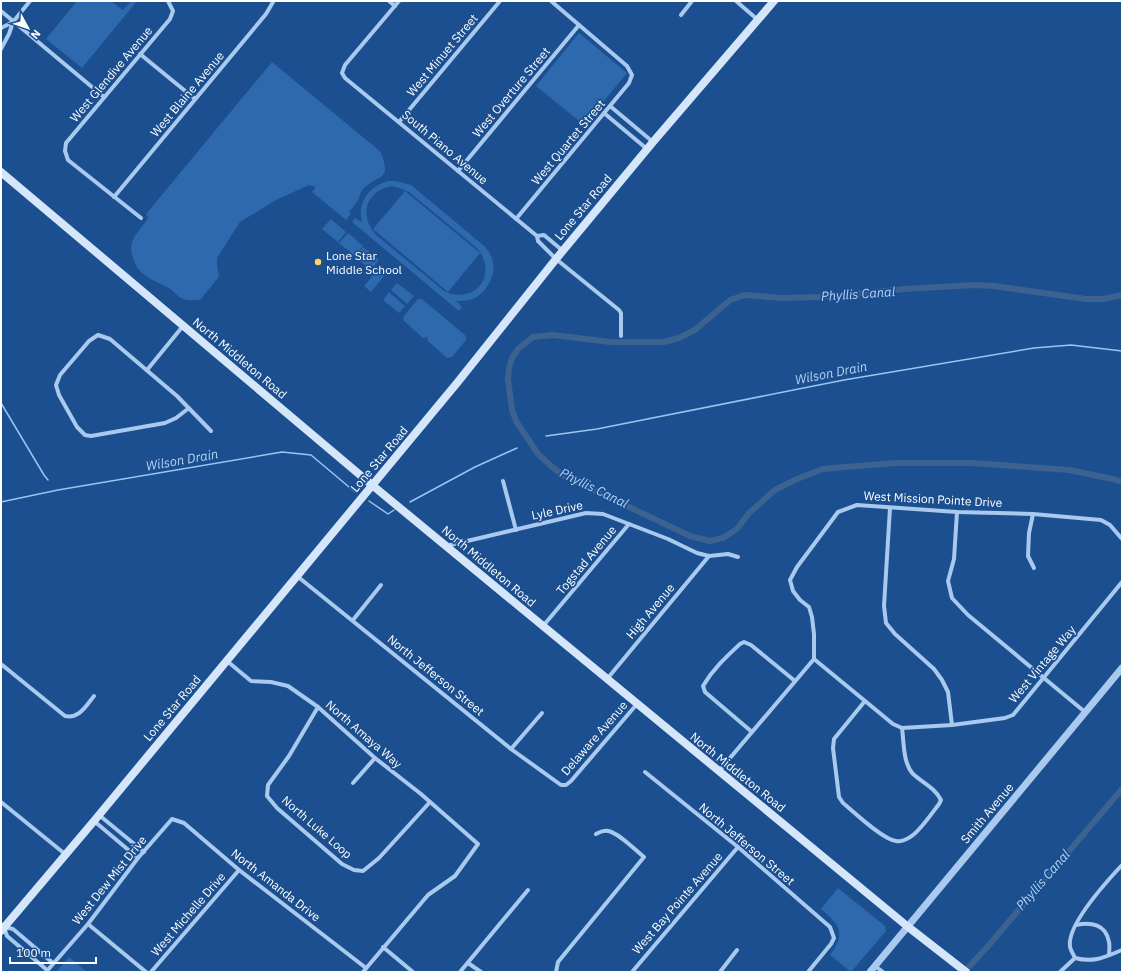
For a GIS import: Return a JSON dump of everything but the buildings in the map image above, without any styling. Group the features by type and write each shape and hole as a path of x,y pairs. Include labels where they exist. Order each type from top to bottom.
{"main road":[{"name":"Lone Star Road","path":"2,927 66,854 227,661 457,383 556,258 774,1"},
{"name":"North Middleton Road","path":"1,172 372,485 907,926 964,971"}],"street":[{"path":"1,49 9,34 13,22 30,1"},
{"name":"West Glendive Avenue","path":"114,197 68,160 65,151 66,143 170,19 173,10 168,1"},
{"path":"389,1 395,6 399,1"},
{"name":"West Minuet Street","path":"399,122 500,1"},
{"path":"551,1 579,25"},
{"path":"681,15 692,1"},
{"path":"736,1 758,20"},
{"name":"West Blaine Avenue","path":"114,197 266,14 272,2"},
{"name":"South Piano Avenue","path":"395,6 345,65 342,73 345,78 537,236 538,241 556,258 619,310 621,313 621,336"},
{"path":"1,11 104,96"},
{"path":"1,28 13,22"},
{"name":"West Quartet Street","path":"516,219 629,83 632,75 627,66 579,25"},
{"name":"West Overture Street","path":"458,171 579,25"},
{"path":"140,54 195,99"},
{"path":"610,106 653,142"},
{"path":"604,113 647,149"},
{"path":"114,197 141,218"},
{"name":"South Piano Avenue","path":"537,236 544,235 562,251"},
{"path":"147,370 183,326"},
{"path":"189,408 176,418 165,423 91,436 84,434 77,427 59,395 56,385 60,375 89,341 98,335 110,339 147,370 177,396 189,408 211,431"},
{"path":"502,481 516,530"},
{"name":"West Mission Pointe Drive","path":"814,659 814,634 810,607 800,600 793,591 790,580 797,567 838,512 856,505 957,512 1033,514 1102,520 1110,525 1122,539"},
{"path":"890,508 884,606 886,622 895,634 930,665 942,680 948,692 952,725"},
{"path":"957,512 954,559 948,581 952,598 968,615 1086,712"},
{"name":"Lyle Drive","path":"446,546 586,513 603,514 668,539 697,553 709,556 728,554 738,557"},
{"path":"1033,514 1028,533 1028,556 1034,568"},
{"name":"Togstad Avenue","path":"543,626 629,524"},
{"name":"High Avenue","path":"607,679 709,556"},
{"name":"North Jefferson Street","path":"296,576 353,620 511,749 547,776 561,785 566,785"},
{"name":"West Vintage Way","path":"902,728 952,725 1005,718 1013,715 1122,582"},
{"path":"353,620 381,585"},
{"path":"752,732 705,692 703,686 710,674 722,660 744,642 751,645 795,682"},
{"path":"719,771 814,659 893,724 902,728 906,759 909,767 913,774 937,793 941,800 914,835 904,840 897,842 882,835 842,803 839,797 833,748 834,739 864,701"},
{"name":"North Amaya Way","path":"227,661 251,681 271,682 288,686 318,707 375,758 430,802 478,844 456,876 428,895 383,947"},
{"path":"1,664 65,716 74,717 94,696"},
{"name":"Smith Avenue","path":"870,972 1122,668"},
{"name":"Delaware Avenue","path":"566,785 571,782 637,704"},
{"name":"North Luke Loop","path":"318,707 289,756 268,785 267,796 277,808 312,839 342,864 354,870 363,871 379,858 430,802"},
{"path":"511,749 542,713"},
{"path":"353,783 375,758"},
{"name":"North Jefferson Street","path":"645,772 738,848 830,927 834,938 831,944 808,972"},
{"path":"1,802 66,854"},
{"path":"96,818 144,852"},
{"path":"96,818 138,858"},
{"name":"West Dew Mist Drive","path":"47,971 88,924 138,858 172,819"},
{"name":"North Amanda Drive","path":"172,819 184,823 239,870 365,970"},
{"path":"556,972 558,962 644,857 615,834 608,831 602,831 596,834"},
{"name":"West Bay Pointe Avenue","path":"632,972 738,848"},
{"path":"1075,958 1070,946 1076,925 1085,908 1122,865"},
{"name":"West Michelle Drive","path":"151,972 239,870"},
{"path":"460,972 528,890"},
{"path":"1076,925 1087,923 1101,928 1109,942 1108,955"},
{"path":"88,924 146,972"},
{"path":"2,927 13,929 54,963"},
{"path":"2,927 8,936 47,971"},
{"path":"365,970 383,947 414,972"},
{"path":"720,972 737,950"},
{"path":"1075,958 1086,961 1096,960 1122,950"},
{"path":"1060,972 1075,958"},
{"path":"468,963 481,972"},
{"path":"875,966 883,972"}],"shaded area":[{"path":"77,1 111,1 123,10 131,1 137,1 82,68 46,39"},
{"path":"579,33 627,73 584,125 536,86"},
{"path":"272,62 381,152 385,168 383,175 364,188 357,202 349,212 351,214 346,220 312,192 316,187 309,185 276,200 240,222 217,258 218,278 200,300 183,299 169,288 146,276 138,269 132,254 132,242 147,220 148,217 146,214"},
{"path":"396,181 411,185 483,245 489,253 493,264 490,281 484,291 475,298 456,301 462,307 459,311 352,222 355,218 362,222 361,208 363,202 370,191 381,183","holes":["392,186 409,192 477,248 483,258 485,268 484,277 480,285 474,291 455,295 444,291 375,234 367,219 366,211 371,198 383,189"]},
{"path":"405,191 480,253 448,292 373,229"},
{"path":"331,219 346,232 338,242 322,229"},
{"path":"348,233 363,246 355,256 339,243"},
{"path":"363,247 379,260 371,270 355,257"},
{"path":"380,267 387,272 371,292 364,286"},
{"path":"397,283 414,296 407,304 391,290"},
{"path":"389,292 405,306 399,313 383,300"},
{"path":"418,299 422,299 466,336 466,340 452,357 447,358 428,341 427,337 423,338 404,321 403,317"},
{"path":"838,888 885,926 886,931 851,972 830,955 838,941 839,929 832,919 821,909"},
{"path":"69,957 87,972 56,972"}],"waterway":[{"name":"Phyllis Canal","path":"1122,295 1104,299 1086,299 994,286 975,285 904,289 821,297 782,298 745,295 730,300 695,330 679,338 664,342 610,342 553,335 533,337 518,349 512,358 508,379 512,410 516,421 538,454 551,466 564,476 690,536 710,541 723,538 737,529 749,513 775,490 797,479 823,469 896,463 972,463 1069,470 1122,482"},
{"name":"Wilson Drain","path":"546,436 597,429 844,380 1034,348 1071,345 1122,351"},
{"path":"1,403 48,480"},
{"name":"Wilson Drain","path":"410,502 475,467 517,448"},
{"name":"Wilson Drain","path":"1,502 58,490 282,452 311,455 355,492"},
{"name":"Wilson Drain","path":"369,501 388,514 394,510"},
{"name":"Phyllis Canal","path":"964,972 989,945 1122,789"}],"place":[{"name":"Lone Star Middle School","path":"318,262"}]}
